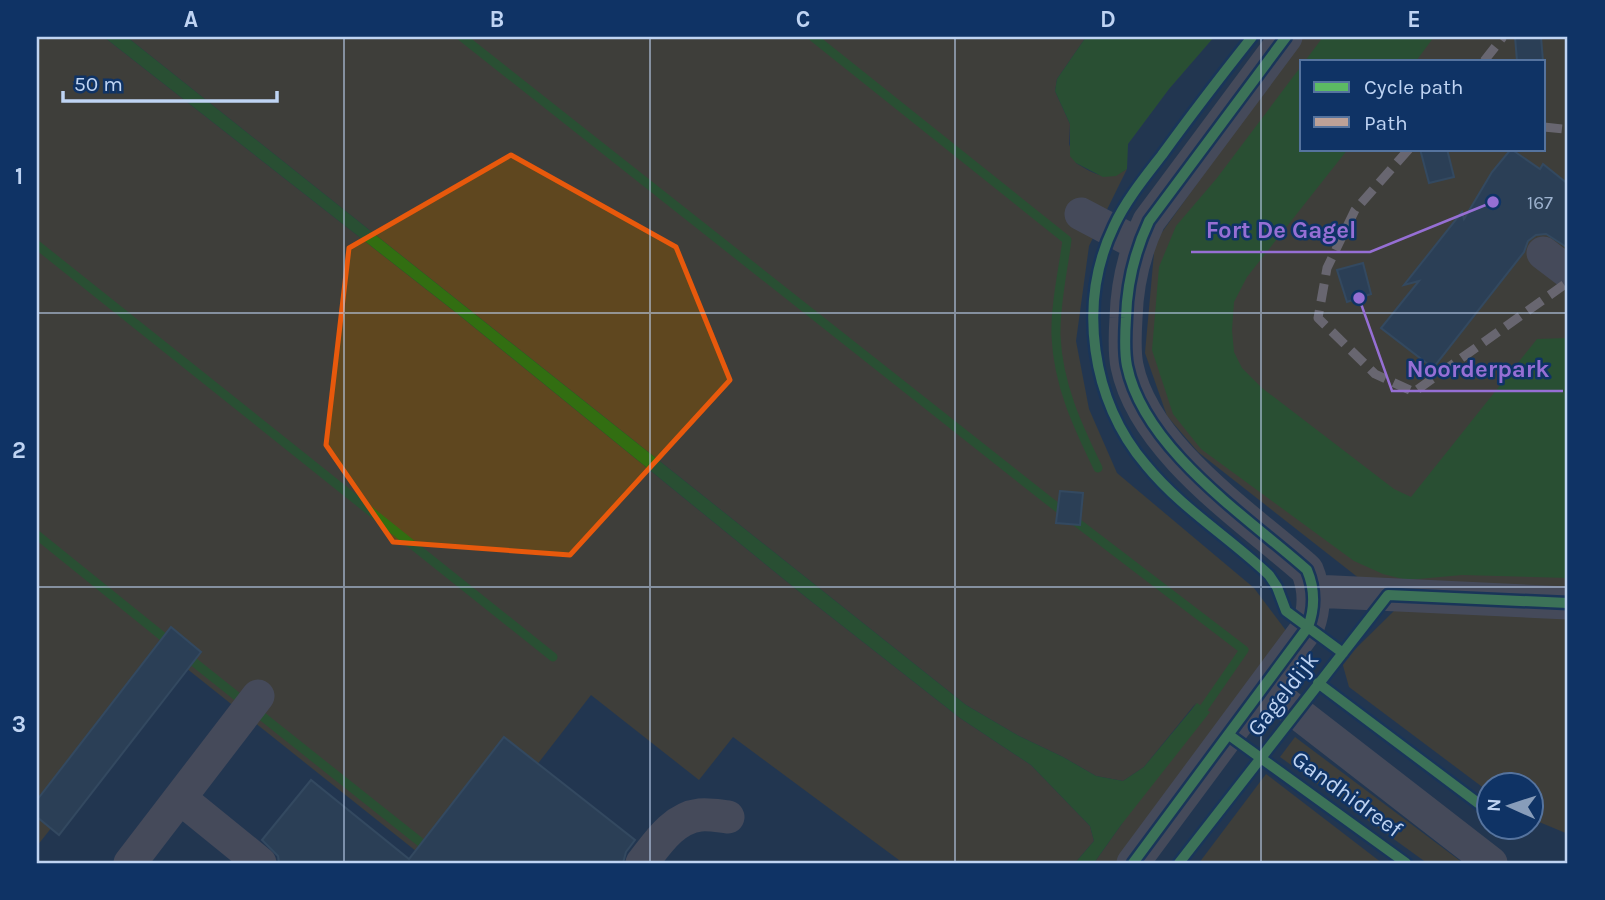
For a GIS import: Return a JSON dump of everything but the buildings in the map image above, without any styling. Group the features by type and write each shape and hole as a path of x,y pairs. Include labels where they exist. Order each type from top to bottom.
{"street":[{"path":"1286,37 1149,221 1138,244 1130,274 1125,336 1127,366 1137,396 1152,424 1191,470 1307,570 1313,591 1568,603"},
{"path":"1081,214 1138,244"},
{"name":"Gageldijk","path":"1133,863 1308,627 1312,618 1313,591"},
{"name":"Gandhidreef","path":"1264,687 1491,863"},
{"path":"130,863 258,696"},
{"path":"180,798 260,863"},
{"path":"642,863 666,832 682,821 699,815 728,817"}],"highlighted area":[{"path":"511,155 676,247 730,380 570,555 393,542 326,445 349,248"}],"shaded area":[{"path":"37,37 104,37 459,315 807,598 960,718 1031,765 1090,826 1094,841 1075,863 903,863 733,737 699,780 591,695 461,863 431,863 181,664 37,846"},
{"path":"104,37 127,37 966,705 1096,776 1123,781 1144,767 1197,703 1210,712 1094,863 1075,863 1094,841 1090,826 1031,765 960,718 807,598 459,315"},
{"path":"127,37 1086,37 1057,79 1055,91 1070,124 1069,144 1076,163 1095,174 1107,176 1127,169 1089,246 1076,341 1089,409 1117,473 1254,588 1287,632 1116,863 1094,863 1121,825 1196,703 1144,767 1123,781 1096,776 966,705"},
{"path":"1086,37 1214,37 1169,89 1128,144 1127,169 1116,176 1103,177 1076,163 1070,156 1070,124 1055,91 1057,79"},
{"path":"1302,37 1568,37 1568,834 1546,825 1546,771 1476,771 1476,782 1349,687 1342,662 1397,608 1198,452 1167,416 1145,353 1155,242"},
{"path":"1323,37 1434,37 1417,60 1306,60"},
{"path":"1300,68 1300,150 1347,150 1247,277 1234,302 1234,352 1242,368 1262,388 1394,489 1411,497 1537,339 1568,338 1568,578 1462,575 1407,580 1383,574 1354,561 1201,449 1173,414 1152,350 1159,267 1176,226 1217,178"},
{"path":"1295,737 1463,863 1427,863 1280,757"},
{"path":"1266,774 1382,863 1199,863"}],"waterway":[{"path":"462,37 1049,501 1244,650 1199,715"},
{"path":"813,37 1067,240 1057,312 1056,336 1060,371 1070,404 1098,468"},
{"path":"37,245 553,657"},
{"path":"37,535 172,644"},
{"path":"185,655 429,849"}],"marked path":[{"path":"1485,60 1503,37"},
{"path":"1546,127 1563,129 1568,124"},
{"path":"1408,150 1355,210 1327,268 1318,318 1375,374 1414,392 1568,282"}],"cycle path":[{"path":"1252,37 1136,189 1114,226 1102,256 1096,287 1093,319 1096,350 1102,382 1113,411 1127,440 1146,465 1174,495 1269,575 1277,587 1286,611 1343,653"},
{"path":"1133,863 1308,627 1312,613 1313,591 1307,570 1228,504 1175,453 1137,396 1127,366 1125,348 1130,280 1135,257 1149,221 1286,37"},
{"path":"1179,863 1388,595 1568,603"},
{"path":"1318,683 1476,802"},
{"path":"1229,735 1406,863"}],"place":[{"name":"Fort De Gagel","path":"1493,202"},
{"name":"Noorderpark","path":"1359,298"}]}
